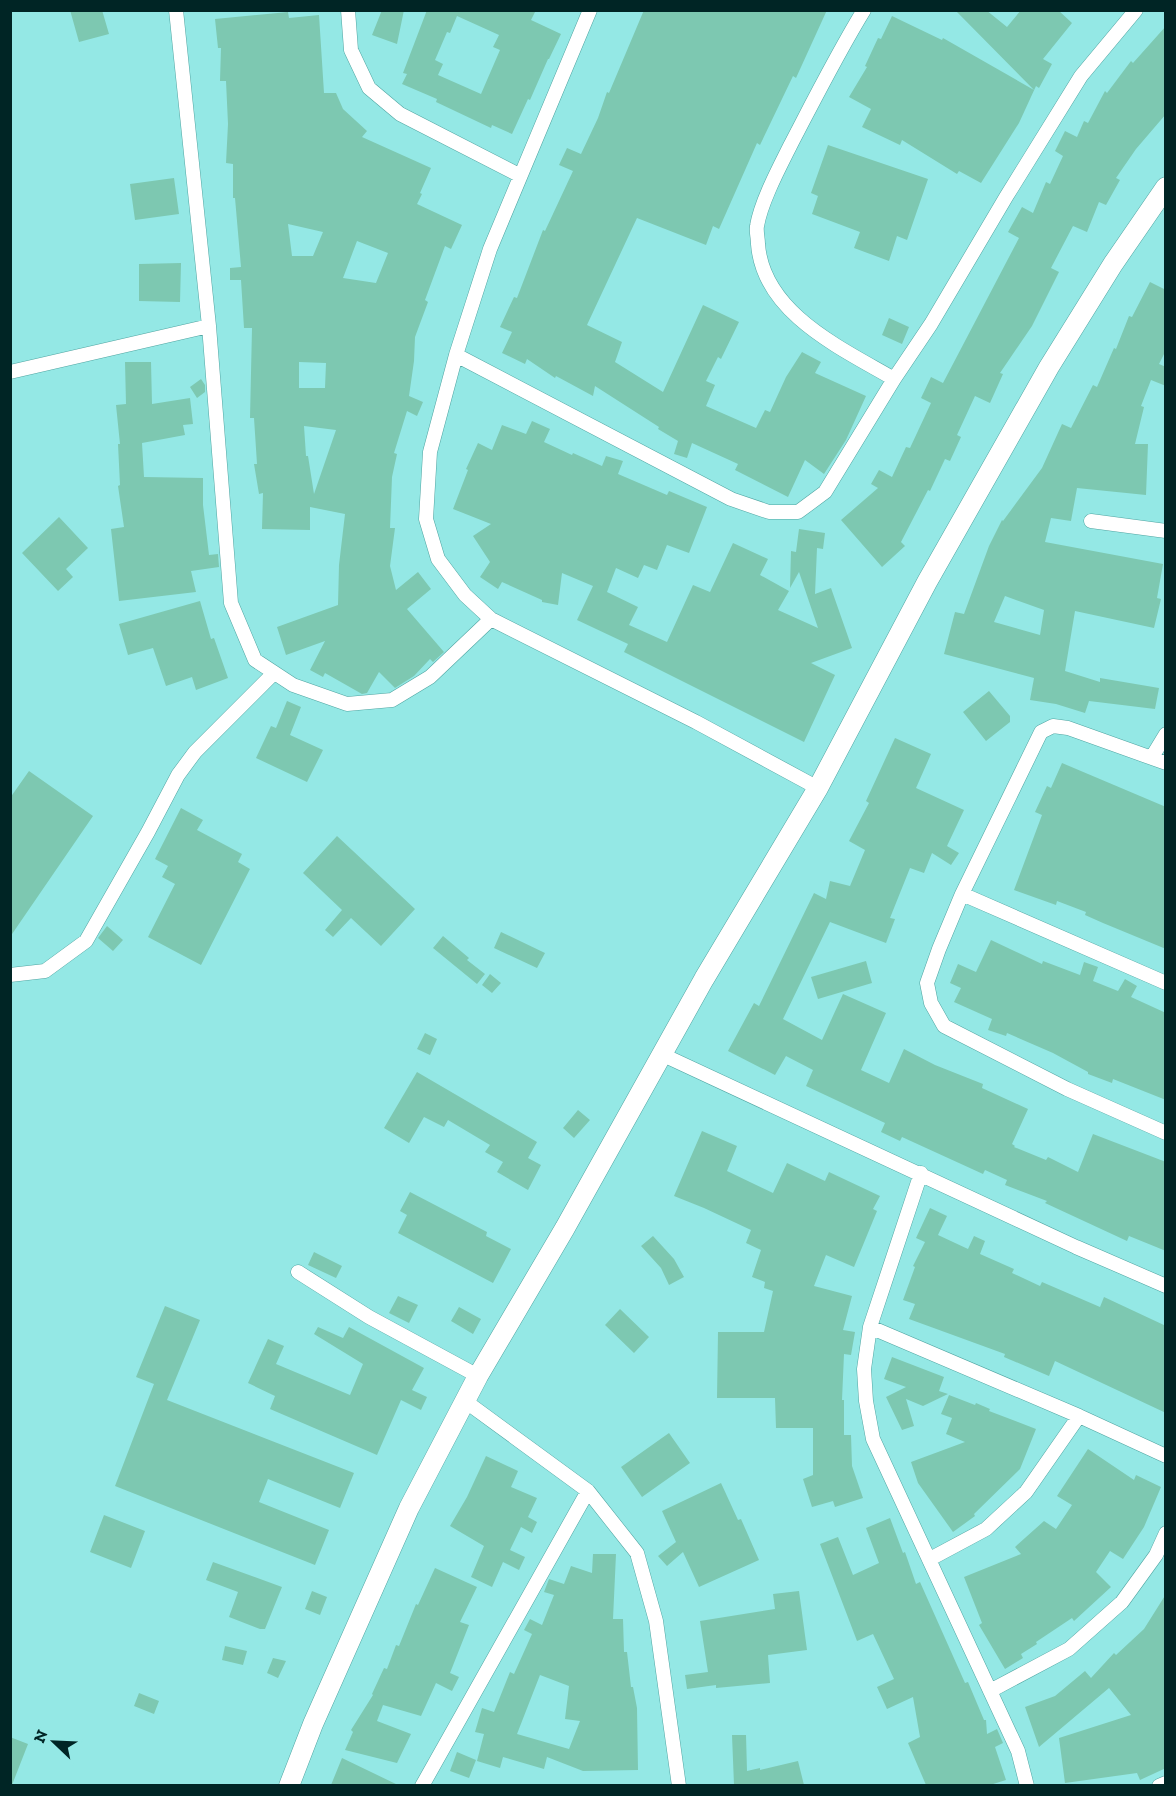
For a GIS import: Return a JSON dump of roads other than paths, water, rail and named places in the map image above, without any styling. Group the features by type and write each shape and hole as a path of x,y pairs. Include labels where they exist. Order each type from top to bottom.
{"main road":[{"path":"290,1785 314,1724 400,1529 478,1376 565,1228 661,1054 818,788 927,582 1049,367 1113,264 1166,187"}],"street":[{"path":"176,10 209,326 231,603 255,660 293,685 347,704 392,700 430,677 491,619"},
{"path":"348,10 351,50 369,88 400,114 519,175"},
{"path":"590,10 519,175 490,249 456,355 430,452 426,519 438,559 465,595 491,619 696,722 818,788"},
{"path":"864,10 836,55 771,184 757,226 759,261 774,289 795,315 829,341 894,379"},
{"path":"456,355 731,499 769,512 798,512 825,492 894,379 931,324 1006,197 1082,76 1136,10"},
{"path":"10,372 209,326"},
{"path":"1091,521 1166,531"},
{"path":"10,975 45,971 86,941 178,775 195,752 274,673"},
{"path":"1166,763 1068,728 1053,726 1041,732 962,894 927,983 931,1004 944,1026 1067,1089 1166,1133"},
{"path":"1152,757 1166,734"},
{"path":"962,894 1166,983"},
{"path":"661,1054 1076,1247 1166,1286"},
{"path":"921,1173 870,1327 864,1370 866,1401 873,1439 1018,1751 1027,1785"},
{"path":"297,1272 369,1317 478,1376"},
{"path":"870,1327 1079,1416 1166,1456"},
{"path":"465,1401 588,1491 637,1553 656,1621 679,1785"},
{"path":"930,1559 986,1529 1026,1492 1079,1416"},
{"path":"422,1785 588,1491"},
{"path":"990,1691 1069,1649 1122,1602 1156,1555 1166,1533"},
{"path":"1159,1785 1166,1783"}]}
